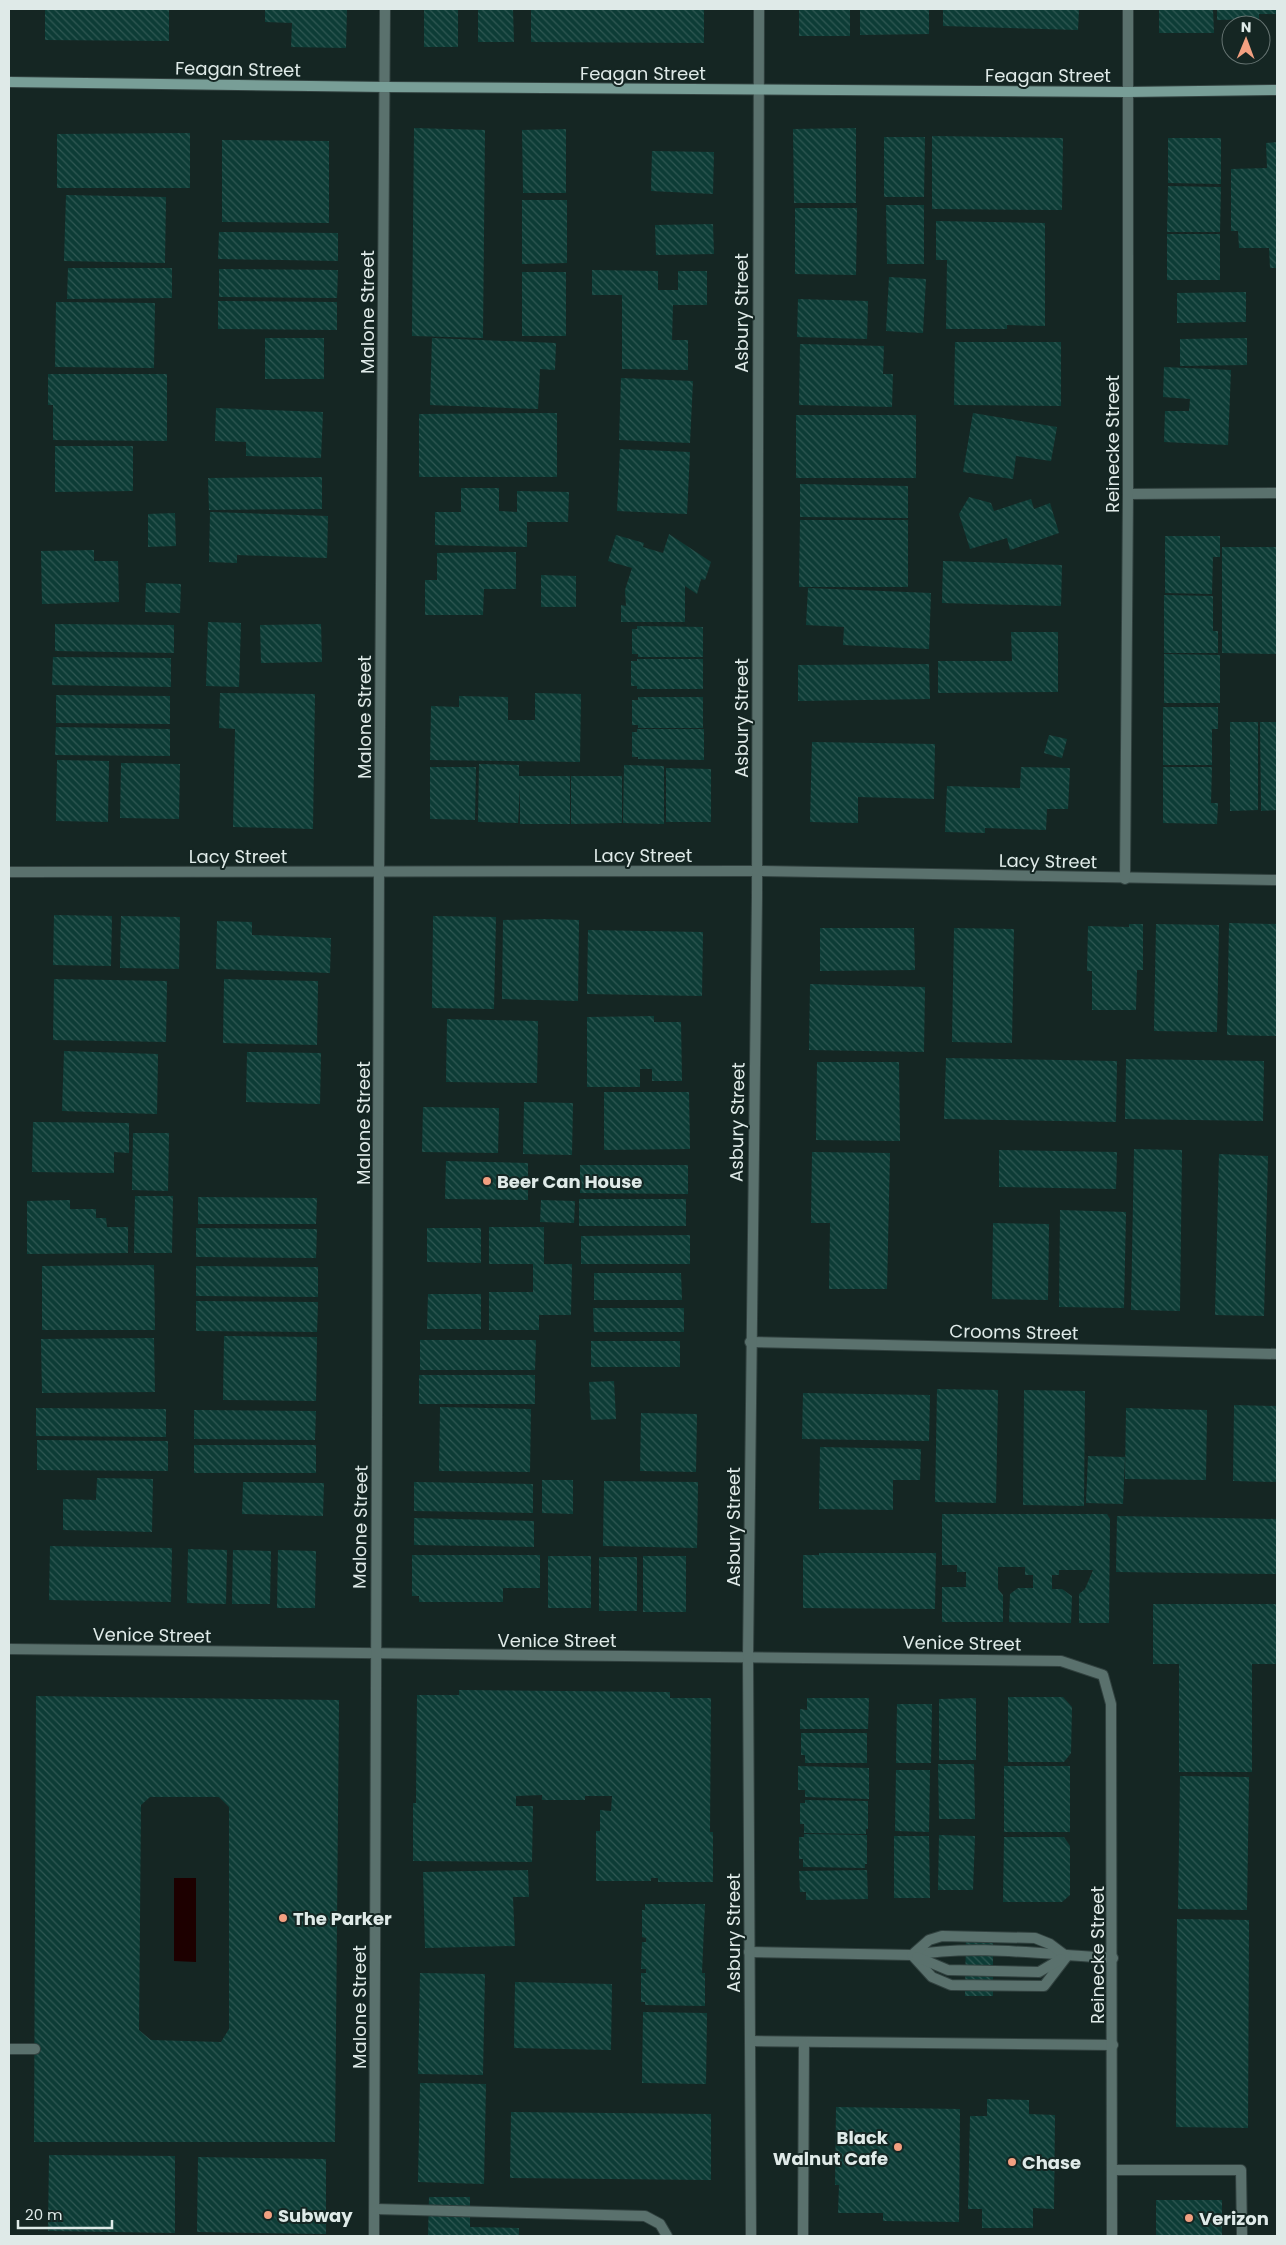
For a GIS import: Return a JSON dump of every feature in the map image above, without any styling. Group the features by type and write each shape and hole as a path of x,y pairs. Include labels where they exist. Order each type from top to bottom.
{"street":[{"name":"Malone Street","path":"374,2236 375,1654 379,1282 379,872 385,9"},
{"name":"Asbury Street","path":"751,2236 748,1657 750,1342 757,871 758,9"},
{"name":"Reinecke Street","path":"1125,879 1128,494 1128,9"},
{"name":"Feagan Street","path":"9,82 758,90 1127,92 1277,90"},
{"path":"1128,494 1277,493"},
{"name":"Lacy Street","path":"9,872 757,871 1125,879 1277,880"},
{"name":"Crooms Street","path":"750,1342 1277,1354"},
{"name":"Venice Street","path":"9,1649 1060,1661 1103,1675"},
{"name":"Reinecke Street","path":"1103,1675 1111,1704 1114,2044 1112,2236"},
{"path":"912,1955 929,1940 942,1936 1035,1938 1050,1944 1067,1956"},
{"path":"749,1952 912,1955 937,1951 1033,1953 1113,1958"},
{"path":"912,1955 948,1970 1039,1972 1067,1956"},
{"path":"912,1955 932,1977 951,1985 1044,1986 1067,1956"},
{"path":"750,2041 1114,2044"},
{"path":"802,2236 804,2042"},
{"path":"9,2049 35,2049"},
{"path":"1113,2170 1241,2170 1242,2236"},
{"path":"375,2209 645,2216 660,2224 667,2236"}],"shaded area":[{"path":"174,1878 196,1878 196,1962 174,1961"}],"building":[{"path":"45,9 169,9 169,41 45,40"},
{"path":"265,9 347,9 346,48 291,47 292,23 265,22"},
{"path":"424,9 458,9 458,47 424,47"},
{"path":"478,9 513,9 514,42 478,42"},
{"path":"531,9 704,9 704,43 531,42"},
{"path":"799,9 850,9 850,36 799,36"},
{"path":"860,9 929,9 929,34 860,35"},
{"path":"943,9 1079,9 1078,30 943,26"},
{"path":"1159,9 1213,9 1214,33 1159,33"},
{"path":"1217,9 1277,9 1277,14 1221,15 1221,20 1217,20"},
{"path":"414,128 485,130 483,338 412,336"},
{"path":"856,128 856,203 794,203 793,129"},
{"path":"566,129 566,193 523,193 522,130"},
{"path":"190,133 190,188 57,188 57,134"},
{"path":"932,136 1063,138 1062,210 932,209"},
{"path":"884,137 925,137 924,197 884,197"},
{"path":"1168,138 1221,138 1221,184 1168,183"},
{"path":"222,140 329,141 329,223 222,222"},
{"path":"1277,142 1277,268 1270,268 1269,248 1239,248 1238,231 1231,231 1231,169 1267,168 1266,143"},
{"path":"652,151 714,152 713,194 651,191"},
{"path":"1168,186 1221,187 1220,232 1167,232"},
{"path":"66,195 166,197 165,263 64,261"},
{"path":"522,200 567,200 567,263 522,264"},
{"path":"886,205 924,205 924,264 887,264"},
{"path":"795,208 857,208 856,275 795,274"},
{"path":"936,221 1045,223 1045,326 1007,325 1007,329 946,329 947,260 936,260"},
{"path":"713,224 714,254 656,255 655,225"},
{"path":"219,232 338,233 338,261 218,259"},
{"path":"1167,234 1220,234 1220,280 1167,280"},
{"path":"68,268 172,268 172,298 67,299"},
{"path":"219,269 338,270 337,298 219,297"},
{"path":"592,270 658,271 658,290 678,290 678,271 707,271 707,305 673,305 672,340 688,340 688,370 622,369 622,295 592,295"},
{"path":"522,272 566,272 566,336 522,336"},
{"path":"889,277 926,279 923,333 886,331"},
{"path":"1246,292 1246,322 1177,323 1177,293"},
{"path":"798,299 868,301 867,339 797,337"},
{"path":"218,301 337,302 337,330 218,329"},
{"path":"56,302 155,303 154,368 55,367"},
{"path":"265,338 324,338 324,379 265,379"},
{"path":"432,338 556,343 555,370 540,369 538,409 430,405"},
{"path":"1247,338 1247,365 1180,366 1180,339"},
{"path":"955,342 1061,342 1061,406 954,405"},
{"path":"800,344 884,346 883,374 893,374 892,407 799,405"},
{"path":"1164,367 1231,370 1228,445 1164,442 1165,411 1189,411 1190,399 1163,397"},
{"path":"48,374 167,374 167,441 53,440 53,405 48,405"},
{"path":"621,378 693,381 690,443 619,440"},
{"path":"216,408 323,412 321,458 246,456 246,442 215,441"},
{"path":"557,413 557,477 419,477 419,414"},
{"path":"973,413 1057,427 1051,461 1016,456 1013,479 963,472"},
{"path":"796,415 916,415 916,478 796,478"},
{"path":"55,446 133,446 133,491 55,492"},
{"path":"620,449 690,452 687,514 617,511"},
{"path":"322,477 322,509 209,510 208,478"},
{"path":"800,484 908,486 908,518 800,517"},
{"path":"461,488 499,488 499,511 517,512 517,491 569,492 568,522 527,522 527,547 435,545 435,512 461,512"},
{"path":"969,497 991,503 994,511 1031,499 1034,509 1050,503 1059,533 1010,550 1007,538 970,549 959,514"},
{"path":"210,512 328,516 327,558 237,555 237,563 209,562"},
{"path":"175,513 176,546 148,547 148,514"},
{"path":"800,520 908,520 908,587 799,587"},
{"path":"669,534 711,562 705,580 701,579 697,594 685,586 685,622 621,622 621,605 626,606 625,590 632,568 608,561 616,535 644,543 643,547 663,553"},
{"path":"1165,536 1220,536 1220,557 1213,557 1212,594 1165,593"},
{"path":"1222,547 1277,547 1277,654 1222,653"},
{"path":"94,550 94,561 118,561 119,602 42,604 41,551"},
{"path":"516,552 516,589 484,589 483,615 425,615 425,580 437,580 437,553"},
{"path":"943,561 1062,565 1061,606 942,603"},
{"path":"541,575 576,576 576,607 541,607"},
{"path":"146,583 181,584 180,613 145,612"},
{"path":"808,588 931,593 929,649 843,645 844,627 806,625"},
{"path":"1164,595 1213,596 1213,631 1218,631 1218,653 1164,653"},
{"path":"208,622 241,623 239,687 206,686"},
{"path":"55,624 174,625 174,653 55,651"},
{"path":"321,624 322,662 261,663 260,625"},
{"path":"637,626 703,627 703,657 638,657 638,654 632,654 632,629 637,629"},
{"path":"1011,632 1058,632 1058,692 938,693 938,661 1012,661"},
{"path":"1164,654 1220,655 1220,703 1164,703"},
{"path":"53,657 171,658 171,687 52,685"},
{"path":"637,659 703,659 703,689 637,689 637,686 631,686 631,661 637,661"},
{"path":"929,664 930,699 798,701 798,665"},
{"path":"220,693 315,694 313,829 233,827 235,729 219,728"},
{"path":"535,693 581,694 580,762 430,760 431,706 459,707 459,696 508,697 508,720 535,720"},
{"path":"56,695 170,696 170,724 56,723"},
{"path":"638,697 703,697 703,728 638,728 638,725 632,725 632,700 638,700"},
{"path":"1163,707 1218,707 1218,729 1212,729 1212,765 1163,765"},
{"path":"1230,722 1258,722 1258,810 1230,811"},
{"path":"1260,722 1277,722 1277,810 1261,811"},
{"path":"56,727 170,729 170,756 55,755"},
{"path":"637,729 704,729 704,760 638,759 638,757 632,757 632,732 637,732"},
{"path":"1049,735 1067,739 1062,758 1044,753"},
{"path":"812,742 935,744 934,799 858,797 858,823 810,822"},
{"path":"57,760 109,761 108,822 56,821"},
{"path":"121,763 180,764 179,819 120,818"},
{"path":"479,764 519,765 519,776 570,776 570,824 520,824 520,787 518,823 478,822"},
{"path":"624,765 664,766 664,824 623,823"},
{"path":"430,767 476,767 475,820 430,819"},
{"path":"1021,767 1070,768 1068,809 1047,809 1046,830 985,828 985,833 945,832 947,786 1020,788"},
{"path":"1163,767 1212,767 1211,803 1218,803 1217,824 1163,823"},
{"path":"666,768 711,769 711,822 666,822"},
{"path":"571,776 622,776 622,823 571,824"},
{"path":"54,915 112,916 111,966 53,965"},
{"path":"121,916 180,917 179,969 120,968"},
{"path":"433,916 496,917 494,1009 432,1008"},
{"path":"503,920 579,920 578,1001 502,999"},
{"path":"217,921 252,922 252,935 331,938 330,973 216,969"},
{"path":"1229,923 1277,924 1277,1036 1227,1035"},
{"path":"1129,924 1143,924 1143,970 1137,970 1136,1010 1092,1010 1092,971 1087,971 1088,926 1129,927"},
{"path":"1156,924 1219,925 1217,1032 1154,1031"},
{"path":"820,928 914,928 915,970 820,971"},
{"path":"954,928 1014,929 1012,1043 952,1042"},
{"path":"588,930 703,932 702,996 587,994"},
{"path":"54,979 167,981 166,1042 53,1040"},
{"path":"224,979 318,981 317,1045 223,1043"},
{"path":"810,984 925,987 924,1052 809,1050"},
{"path":"654,1016 654,1022 681,1022 682,1081 652,1081 652,1069 640,1069 640,1087 587,1087 587,1017"},
{"path":"447,1019 538,1021 537,1083 446,1082"},
{"path":"64,1051 158,1054 157,1114 62,1111"},
{"path":"247,1052 321,1053 320,1104 246,1102"},
{"path":"946,1058 1117,1061 1116,1122 944,1119"},
{"path":"1126,1059 1264,1061 1263,1121 1125,1119"},
{"path":"817,1062 899,1062 900,1141 816,1140"},
{"path":"604,1092 689,1092 690,1149 604,1150"},
{"path":"524,1102 573,1103 572,1155 523,1154"},
{"path":"423,1107 499,1108 498,1153 422,1152"},
{"path":"33,1122 129,1123 129,1153 114,1152 114,1173 32,1172"},
{"path":"133,1133 169,1133 168,1191 132,1190"},
{"path":"1134,1149 1182,1150 1180,1311 1131,1310"},
{"path":"999,1150 1117,1152 1116,1189 999,1187"},
{"path":"812,1152 890,1153 887,1289 829,1289 830,1223 811,1223"},
{"path":"1219,1154 1268,1156 1264,1316 1215,1315"},
{"name":"Beer Can House","path":"446,1161 528,1163 528,1200 445,1199"},
{"path":"580,1165 688,1165 688,1194 580,1193"},
{"path":"135,1196 173,1196 172,1253 134,1253"},
{"path":"198,1197 317,1198 316,1224 198,1224"},
{"path":"579,1199 686,1199 686,1226 579,1226"},
{"path":"70,1200 70,1209 96,1209 96,1218 106,1218 107,1227 128,1227 128,1253 27,1254 27,1201"},
{"path":"541,1200 575,1201 574,1223 540,1222"},
{"path":"1060,1210 1126,1212 1124,1308 1059,1307"},
{"path":"993,1223 1049,1224 1048,1300 992,1299"},
{"path":"489,1227 544,1227 544,1264 572,1264 571,1315 539,1315 539,1330 489,1330 489,1292 533,1292 533,1264 489,1264"},
{"path":"196,1228 317,1229 316,1258 196,1257"},
{"path":"427,1228 481,1228 481,1263 427,1262"},
{"path":"690,1235 690,1264 581,1264 581,1236"},
{"path":"154,1265 155,1330 42,1330 42,1266"},
{"path":"196,1266 318,1267 318,1297 196,1296"},
{"path":"594,1273 681,1273 682,1300 594,1300"},
{"path":"428,1294 481,1294 481,1329 427,1329"},
{"path":"196,1301 318,1302 317,1332 196,1331"},
{"path":"593,1308 684,1308 684,1332 594,1332"},
{"path":"224,1336 317,1337 316,1401 223,1400"},
{"path":"154,1338 155,1392 42,1393 41,1339"},
{"path":"420,1340 536,1340 535,1370 420,1370"},
{"path":"591,1341 680,1341 680,1367 591,1367"},
{"path":"419,1375 535,1375 535,1404 419,1404"},
{"path":"614,1381 616,1419 591,1420 589,1382"},
{"path":"937,1389 998,1390 996,1503 935,1502"},
{"path":"1024,1390 1085,1391 1084,1506 1023,1505"},
{"path":"803,1393 930,1395 929,1441 802,1439"},
{"path":"1234,1405 1277,1406 1277,1482 1233,1481"},
{"path":"440,1407 531,1409 530,1472 439,1471"},
{"path":"36,1408 166,1409 166,1437 36,1436"},
{"path":"1126,1408 1207,1410 1206,1480 1125,1479"},
{"path":"194,1410 316,1411 315,1440 194,1439"},
{"path":"641,1413 697,1414 696,1472 640,1471"},
{"path":"37,1440 168,1441 168,1471 37,1470"},
{"path":"194,1445 316,1445 316,1473 194,1473"},
{"path":"820,1447 921,1449 920,1480 893,1480 893,1510 819,1509"},
{"path":"1088,1456 1125,1457 1123,1504 1086,1503"},
{"path":"97,1478 153,1479 152,1532 63,1530 63,1499 96,1500"},
{"path":"542,1480 573,1480 573,1514 542,1513"},
{"path":"604,1481 698,1482 697,1548 603,1546"},
{"path":"243,1482 324,1483 323,1516 242,1514"},
{"path":"414,1482 533,1484 533,1513 414,1511"},
{"path":"942,1514 1107,1514 1110,1519 1109,1623 1079,1623 1079,1594 1085,1589 1093,1570 1059,1570 1059,1575 1052,1575 1052,1589 1062,1589 1072,1596 1071,1623 1009,1622 1010,1594 1018,1588 1033,1588 1033,1575 1025,1575 1025,1567 998,1567 998,1589 1003,1595 1003,1622 942,1622 942,1587 966,1587 966,1572 957,1572 957,1565 942,1565"},
{"path":"1117,1516 1277,1519 1277,1574 1116,1572"},
{"path":"414,1518 534,1521 534,1547 414,1545"},
{"path":"50,1546 172,1548 171,1602 49,1600"},
{"path":"188,1549 227,1550 226,1604 187,1603"},
{"path":"233,1550 271,1551 270,1604 232,1604"},
{"path":"278,1550 316,1551 315,1608 277,1608"},
{"path":"819,1553 936,1553 935,1609 803,1608 803,1555 819,1555"},
{"path":"412,1555 540,1555 540,1588 503,1588 503,1602 419,1602 419,1596 412,1596"},
{"path":"548,1556 591,1556 591,1608 548,1608"},
{"path":"643,1556 686,1556 686,1612 643,1612"},
{"path":"599,1557 637,1557 637,1611 599,1611"},
{"path":"1153,1604 1277,1604 1277,1664 1252,1664 1252,1772 1179,1772 1179,1664 1153,1664"},
{"path":"459,1690 670,1692 670,1698 711,1698 710,1832 713,1832 713,1882 658,1882 658,1878 651,1878 651,1881 596,1881 596,1831 600,1831 600,1810 611,1811 612,1796 585,1796 585,1800 542,1800 542,1795 516,1796 516,1806 533,1806 532,1862 413,1861 413,1803 416,1803 417,1695 459,1695"},
{"name":"The Parker","path":"36,1696 339,1700 335,2142 34,2142","holes":["150,1797 219,1797 229,1807 229,2029 221,2042 151,2040 139,2030 141,1805"]},
{"path":"1008,1697 1063,1697 1072,1707 1071,1753 1064,1762 1008,1762"},
{"path":"807,1698 869,1698 868,1729 800,1729 800,1709 807,1710"},
{"path":"976,1698 976,1760 939,1760 939,1699"},
{"path":"897,1704 932,1704 931,1763 896,1763"},
{"path":"801,1733 867,1733 867,1763 805,1763 805,1755 801,1755"},
{"path":"938,1764 974,1764 975,1819 939,1819"},
{"path":"798,1766 869,1768 869,1799 805,1797 805,1790 798,1790"},
{"path":"1004,1766 1070,1766 1070,1832 1004,1832"},
{"path":"896,1770 930,1770 929,1832 895,1831"},
{"path":"1180,1776 1249,1777 1247,1910 1178,1909"},
{"path":"805,1800 868,1801 868,1829 866,1829 866,1834 804,1833 804,1824 800,1824 800,1803 805,1803"},
{"path":"804,1834 867,1835 867,1864 865,1864 865,1868 803,1867 803,1859 799,1859 799,1837 804,1837"},
{"path":"939,1835 975,1836 973,1890 938,1890"},
{"path":"894,1836 929,1836 930,1898 894,1898"},
{"path":"1004,1837 1064,1837 1070,1846 1070,1895 1062,1902 1003,1902"},
{"path":"528,1870 529,1897 513,1897 515,1946 425,1948 423,1872"},
{"path":"867,1870 868,1899 806,1900 806,1892 800,1892 799,1871"},
{"path":"645,1904 705,1904 702,1973 705,1973 705,2006 645,2005 645,2002 641,2002 641,1973 646,1973 646,1969 641,1969 642,1942 646,1942 646,1938 642,1937 642,1910 645,1910"},
{"path":"1177,1919 1249,1920 1248,2128 1176,2127"},
{"path":"966,1931 993,1932 993,1996 965,1996"},
{"path":"420,1973 485,1974 483,2075 418,2074"},
{"path":"515,1982 612,1984 611,2050 514,2048"},
{"path":"643,2012 707,2013 706,2084 642,2083"},
{"path":"420,2083 486,2084 484,2184 418,2182"},
{"name":"Chase","path":"987,2099 1029,2100 1029,2114 1055,2115 1054,2209 1033,2208 1033,2228 982,2228 982,2209 968,2209 970,2116 987,2116"},
{"name":"Black Walnut Cafe","path":"836,2107 960,2109 959,2222 883,2221 883,2213 838,2213 839,2185 835,2185"},
{"path":"511,2112 711,2114 711,2180 510,2178"},
{"path":"49,2155 175,2156 175,2233 48,2231"},
{"path":"198,2157 326,2159 326,2234 197,2232"},
{"path":"429,2197 470,2197 470,2227 519,2228 519,2236 428,2236"},
{"name":"Verizon","path":"1156,2200 1222,2200 1222,2236 1156,2236"}],"place":[{"name":"Beer Can House","path":"487,1181"},
{"name":"The Parker","path":"283,1918"},
{"name":"Black Walnut Cafe","path":"898,2147"},
{"name":"Chase","path":"1012,2162"},
{"name":"Subway","path":"268,2215"},
{"name":"Verizon","path":"1189,2218"}]}
